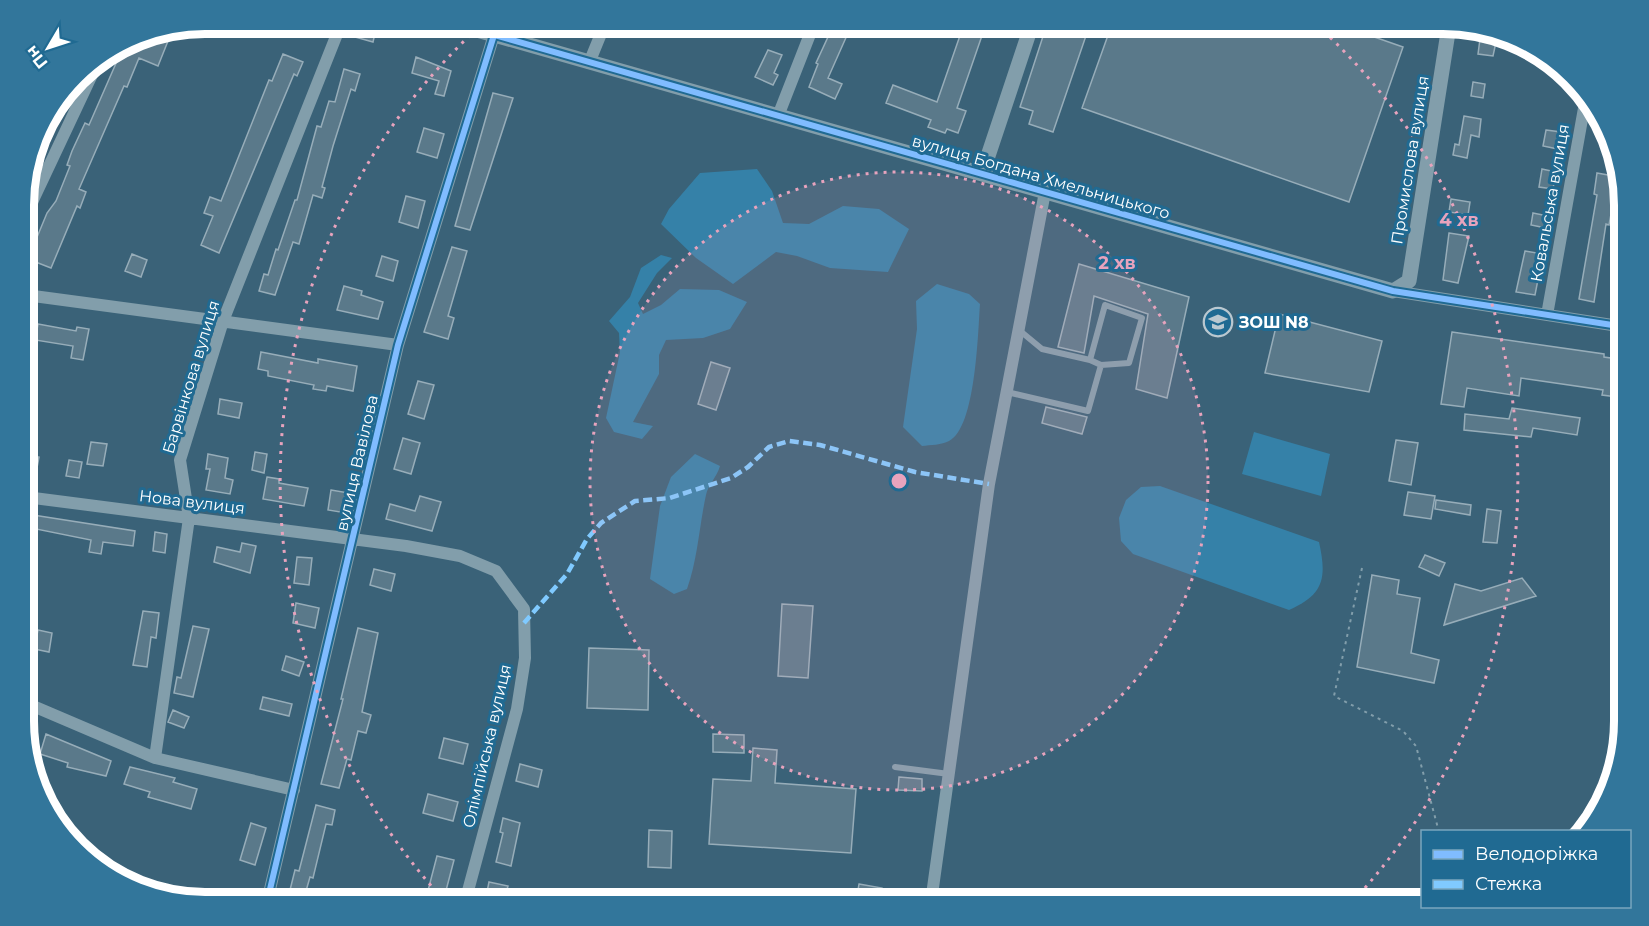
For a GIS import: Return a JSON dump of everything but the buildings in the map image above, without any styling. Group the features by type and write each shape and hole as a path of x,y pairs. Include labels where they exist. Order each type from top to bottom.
{"street":[{"path":"982,174 1029,34"},
{"name":"Промислова вулиця","path":"1393,291 1409,281 1448,34"},
{"name":"Барвінкова вулиця","path":"155,758 189,518 180,460 223,321 337,35"},
{"name":"вулиця Богдана Хмельницького","path":"494,35 1393,291 1614,325"},
{"name":"вулиця Вавілова","path":"269,892 398,345 494,35"},
{"path":"589,63 601,35"},
{"path":"778,116 810,35"},
{"path":"35,195 89,81"},
{"name":"Ковальська вулиця","path":"1547,315 1584,108"},
{"path":"932,891 989,484 1045,192"},
{"path":"34,296 398,345"},
{"name":"Нова вулиця","path":"34,499 354,540"},
{"name":"Олімпійська вулиця","path":"354,540 460,556 496,572 524,609 525,658 517,709 468,892"},
{"path":"34,706 155,758 294,790"}],"lane":[{"path":"1018,330 1042,349 1101,364 1129,363 1142,318 1105,305 1090,360"},
{"path":"1007,392 1088,411 1101,364"},
{"path":"895,767 949,774"}],"path":[{"path":"1362,568 1334,696 1403,731 1416,746 1438,830"}],"shaded area":[{"path":"757,169 772,191 783,223 809,224 843,206 879,209 909,229 888,272 830,268 797,256 776,252 733,284 696,258 661,224 669,209 700,173"},
{"path":"661,255 672,258 657,273 638,303 643,314 661,305 680,289 719,290 747,302 730,329 703,338 666,340 659,355 659,374 633,422 653,426 642,439 614,432 606,418 620,352 619,333 609,321 630,297 641,268"},
{"path":"937,284 969,294 980,304 974,378 965,418 958,432 949,441 922,446 903,427 917,329 916,301"},
{"path":"1254,432 1330,454 1321,496 1242,474"},
{"path":"695,454 720,466 706,495 696,554 687,589 674,594 650,579 660,506 671,477"},
{"path":"1160,486 1319,542 1323,566 1320,584 1316,591 1310,598 1289,610 1133,554 1121,541 1119,518 1126,500 1141,487"}],"marked path":[{"path":"524,623 567,574 587,539 601,523 635,501 670,498 731,478 748,467 769,447 789,441 820,445 915,472 989,484"}],"cycle path":[{"path":"494,35 1393,291 1614,325"},
{"path":"269,892 398,345 494,35"}],"place":[{"name":"ЗОШ N8","path":"1218,322"}]}
